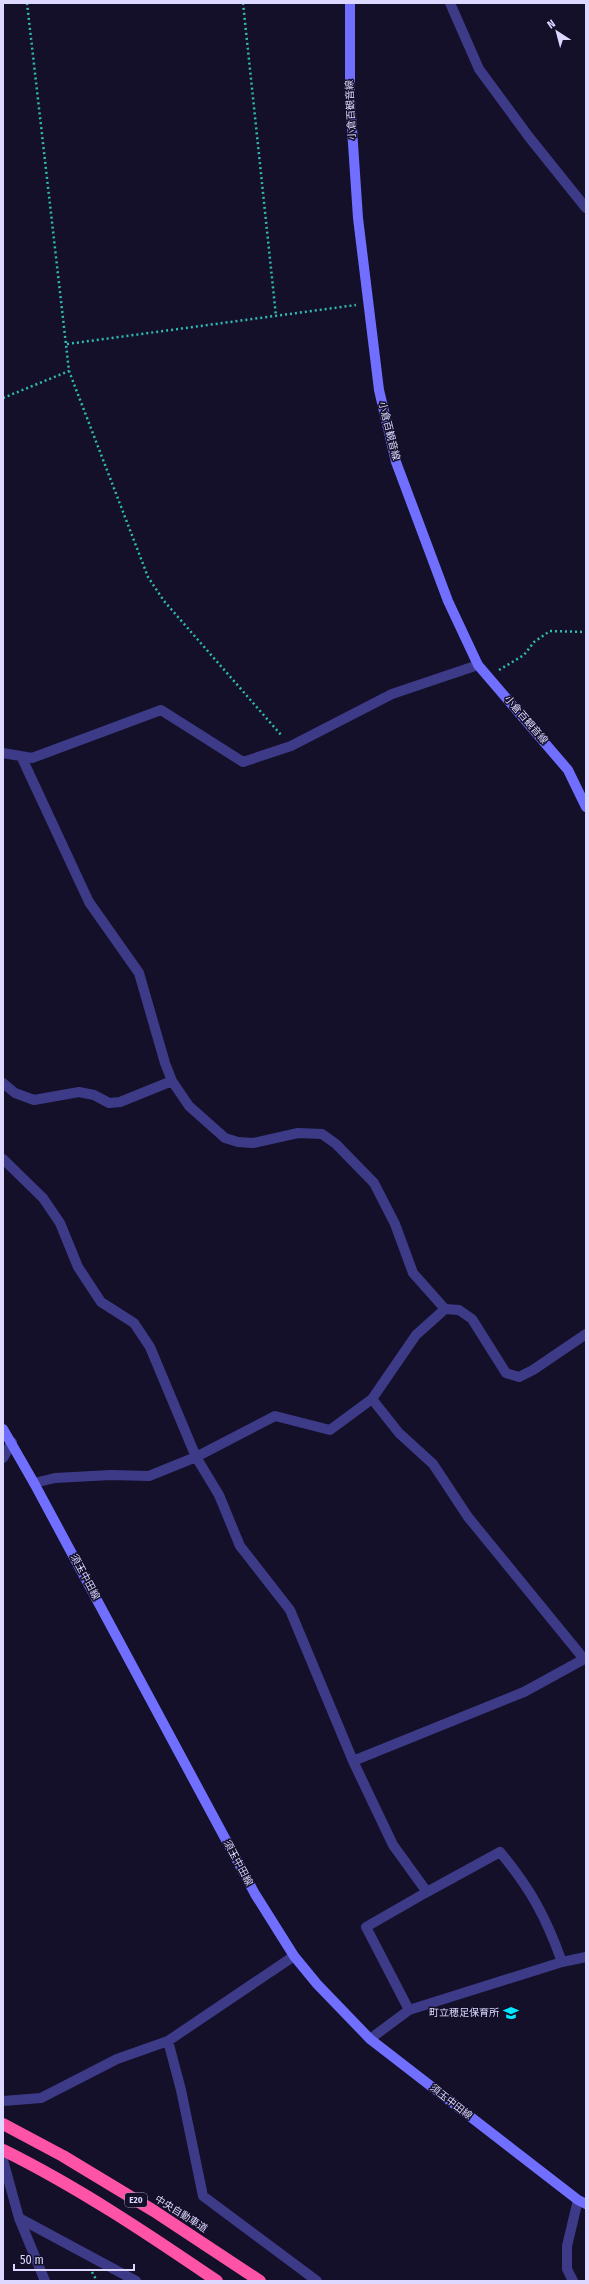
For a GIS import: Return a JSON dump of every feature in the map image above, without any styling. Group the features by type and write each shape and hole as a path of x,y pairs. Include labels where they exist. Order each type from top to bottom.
{"highway":[{"name":"中央自動車道","path":"5,2126 63,2156 154,2211 240,2266 260,2281"},
{"name":"E20","path":"6,2155 141,2230 217,2281"}],"main road":[{"name":"小倉百観音線","path":"350,3 350,99 358,218 370,303 379,390 396,462 448,601 478,665 568,770 586,807"},
{"name":"須玉中田線","path":"3,1429 12,1442 255,1894 294,1956 317,1984 370,2039 582,2202"}],"street":[{"path":"450,3 479,69 528,137 586,208"},
{"path":"3,753 32,758 161,710 243,762 290,746 392,694 478,665"},
{"path":"21,756 89,902 139,973 172,1081 189,1106 225,1138 238,1142 253,1142 298,1133 322,1134 336,1144 374,1183 395,1224 413,1273 445,1309 459,1310 472,1319 506,1373 519,1377 533,1370 586,1334"},
{"path":"3,1082 15,1093 34,1100 79,1092 94,1095 109,1103 120,1102 172,1081"},
{"path":"3,1159 43,1198 56,1217 78,1267 101,1302 134,1323 150,1347 196,1458 219,1495 240,1546 290,1610 352,1761 393,1845 426,1892"},
{"path":"34,1483 55,1478 90,1476 148,1476 196,1458 275,1416 330,1430 372,1400 416,1335 445,1309"},
{"path":"352,1761 524,1692 585,1659 468,1517 433,1464 399,1433 372,1400"},
{"path":"3,1458 12,1442"},
{"path":"409,2010 366,1927 426,1892 500,1852 527,1887 550,1929 562,1962"},
{"path":"3,2101 41,2098 117,2059 168,2041 294,1956"},
{"path":"370,2039 409,2010 562,1962 586,1957"},
{"path":"168,2041 181,2090 203,2196 317,2281"},
{"path":"6,2155 19,2218 45,2281"},
{"path":"573,2281 567,2269 567,2246 582,2202"},
{"path":"19,2218 136,2281"}],"path":[{"path":"27,3 69,370 148,577 164,601 290,746"},
{"path":"243,3 276,316"},
{"path":"67,344 370,303"},
{"path":"3,398 69,370"},
{"path":"487,675 514,663 524,655 534,642 550,631 586,632"}],"place":[{"name":"町立穂足保育所","path":"511,2013"}]}
